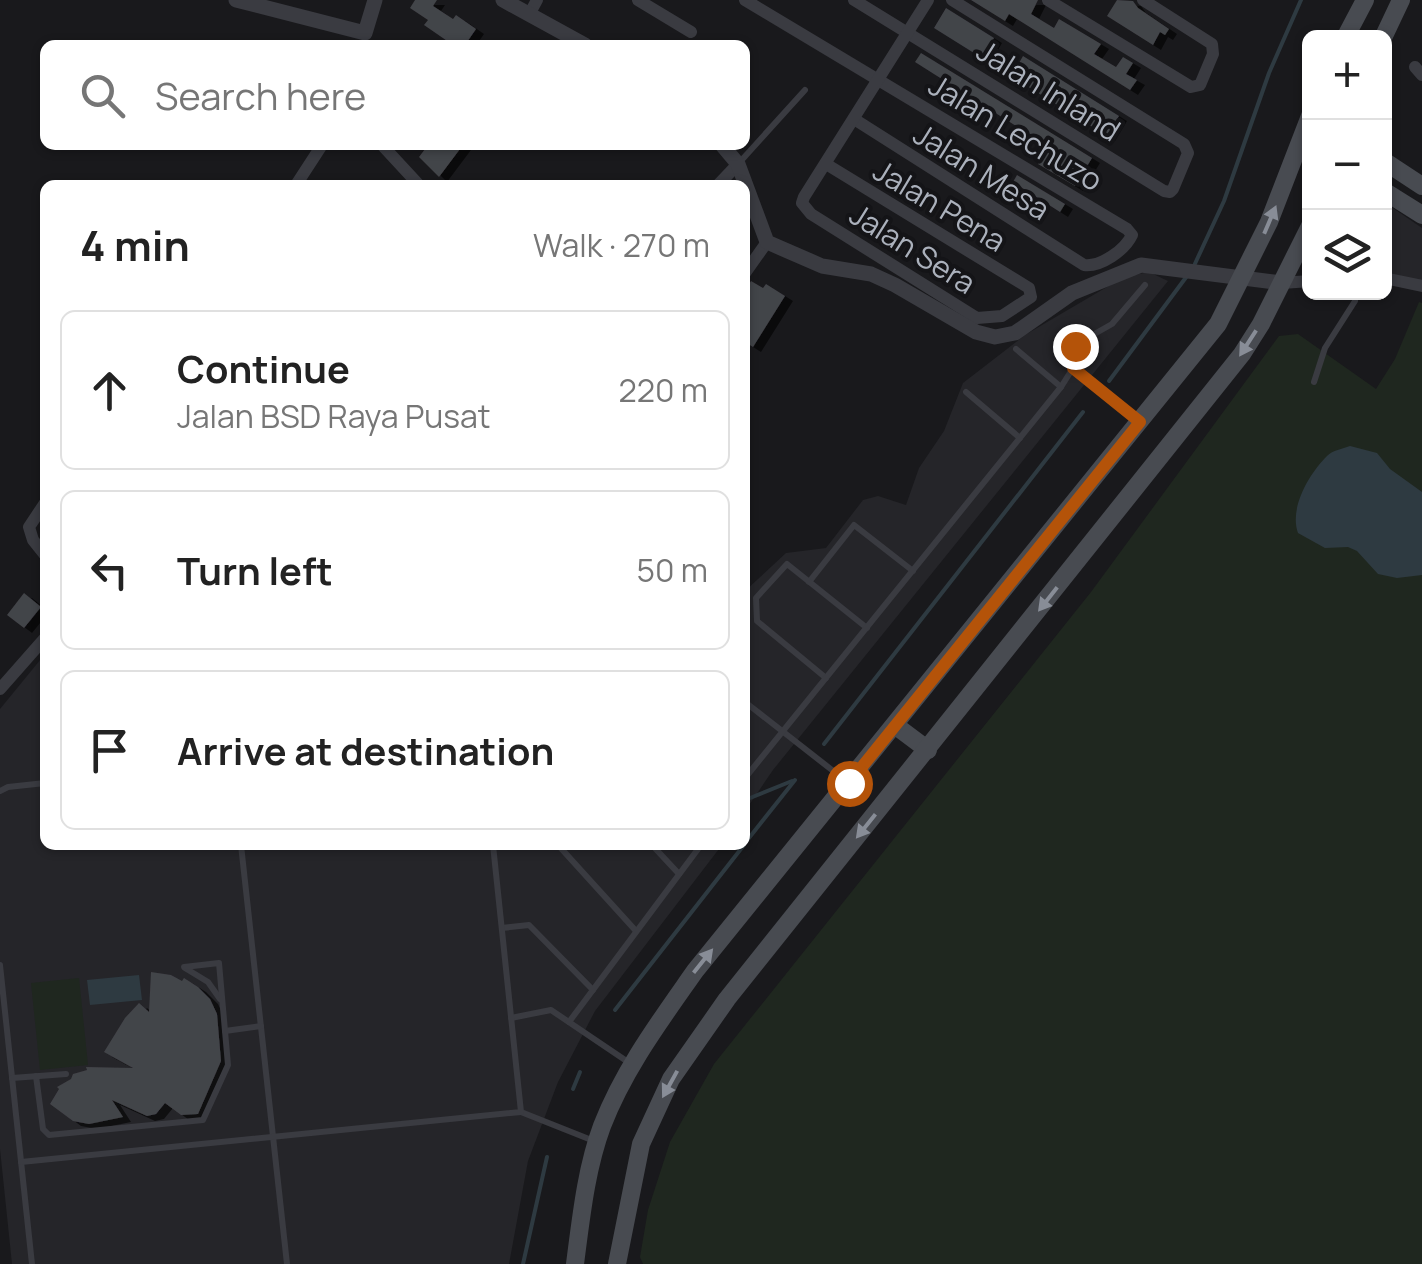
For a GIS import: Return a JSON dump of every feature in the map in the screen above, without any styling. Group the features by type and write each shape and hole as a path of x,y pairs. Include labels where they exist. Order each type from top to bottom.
{"main road":[{"path":"1349,30 1365,0"},
{"path":"1387,30 1401,0"},
{"path":"562,1264 602,1127 632,1064 694,971 1218,324 1244,278 1302,150"},
{"path":"1392,166 1422,186"},
{"path":"1392,196 1422,215"},
{"path":"617,1264 640,1144 671,1079 727,999 1300,283"},
{"path":"896,726 928,750"},
{"path":"575,1264 583,1202"},
{"path":"623,1230 628,1264"}],"street":[{"path":"236,0 366,39 375,0"},
{"path":"502,0 533,7 578,40"},
{"path":"638,0 691,32"},
{"name":"Jalan Lechuzo","path":"745,0 1128,228 1132,235 1124,246 1099,263 1084,265"},
{"name":"Jalan Inland","path":"854,0 1164,192 1173,189 1188,153 1184,144 952,0"},
{"path":"826,164 928,0"},
{"path":"1048,0 1191,87 1202,82 1213,54 1208,40 1143,0"},
{"name":"Jalan Mesa","path":"854,119 1084,265"},
{"path":"299,180 319,150"},
{"path":"387,150 414,180"},
{"path":"726,150 738,164 744,180"},
{"path":"723,180 738,164"},
{"name":"Jalan Sera","path":"826,164 804,197 802,204 811,214 977,318 990,319"},
{"name":"Jalan Pena","path":"826,164 1029,288 1028,302 990,319"},
{"path":"750,196 767,242 822,266 871,274 976,332 995,337 1015,332 1072,293 1141,265 1300,283"},
{"path":"750,266 767,242"},
{"path":"1392,280 1422,286"},
{"path":"40,510 29,527 40,549"},
{"path":"0,688 40,644"}],"lane":[{"path":"738,164 805,90"},
{"path":"750,772 1061,387 1073,368 1075,346 1112,324 1145,285"},
{"path":"1314,382 1324,348 1355,300"},
{"path":"1016,349 1061,387"},
{"path":"1073,368 1140,422"},
{"path":"966,392 1020,438"},
{"path":"810,582 854,525 912,571"},
{"path":"826,678 756,621 756,598 786,564 867,628"},
{"path":"750,706 849,783"},
{"path":"0,791 8,786 40,783"},
{"path":"242,850 287,1264"},
{"path":"494,850 521,1112"},
{"path":"563,850 636,931"},
{"path":"657,850 679,874"},
{"path":"569,1022 696,850"},
{"path":"502,928 529,925 593,990"},
{"path":"36,1076 43,1129 49,1135 202,1120 228,1064 219,963 184,968 208,982 222,1002"},
{"path":"0,966 32,1264"},
{"path":"512,1018 551,1010 632,1064"},
{"path":"225,1032 261,1026"},
{"path":"12,1078 66,1074"},
{"path":"21,1162 521,1112 598,1142"}],"shaded area":[{"path":"1392,207 1422,228 1422,284 1392,278"},
{"path":"1149,272 1168,281 773,770 750,804 750,586 786,553 826,548 863,500 878,496 906,505 919,468 944,431 963,383 1025,335 1124,277"},
{"path":"1419,302 1422,1264 643,1264 640,1257 648,1210 670,1142 714,1064 1091,592 1279,336 1298,334 1376,389 1395,359"},
{"path":"1350,446 1377,453 1390,469 1422,492 1422,575 1397,578 1378,574 1357,551 1348,547 1325,548 1298,533 1298,502 1308,482 1329,454"},
{"path":"40,660 40,850 718,850 595,1011 558,1082 528,1161 509,1264 12,1264 0,1149 0,709"},
{"path":"139,975 142,1000 90,1005 87,980"},
{"path":"79,978 88,1065 40,1070 31,983"}],"building":[{"path":"415,0 437,0 433,6 476,29 468,40 446,40 424,25 428,20 410,8"},
{"path":"971,0 1038,0 1031,14 1054,28 1059,19 1101,44 1094,54 1116,67 1123,57 1133,63 1126,74 1137,80 1130,90 1009,14 1005,21"},
{"path":"1117,0 1133,1 1169,29 1165,35 1160,32 1153,45 1107,16"},
{"path":"946,8 994,38 990,45 1019,63 1023,56 1119,116 1107,136 934,28"},
{"path":"921,53 1092,158 1075,186 1038,164 1049,147 915,62"},
{"path":"424,150 459,150 439,177 419,157"},
{"path":"1017,175 1065,204 1060,212 1013,182"},
{"path":"750,283 763,288 766,284 785,296 753,347 750,345"},
{"path":"24,593 40,606 24,628 7,615"},
{"path":"151,972 182,981 184,978 210,999 217,1014 221,1061 198,1114 181,1115 165,1103 156,1114 147,1116 112,1100 123,1117 89,1124 73,1121 50,1104 57,1087 73,1074 87,1070 86,1067 133,1068 104,1052 139,1003 149,1012"}],"waterway":[{"path":"1193,268 1224,201 1269,73 1301,0"},
{"path":"1109,381 1187,276"},
{"path":"824,744 1083,412"},
{"path":"750,837 795,780"},
{"path":"750,798 792,781"},
{"path":"615,1010 740,850"},
{"path":"573,1089 580,1072"},
{"path":"523,1264 547,1157"}],"route":[{"path":"849,783 1140,422 1073,368 1075,346"}]}
